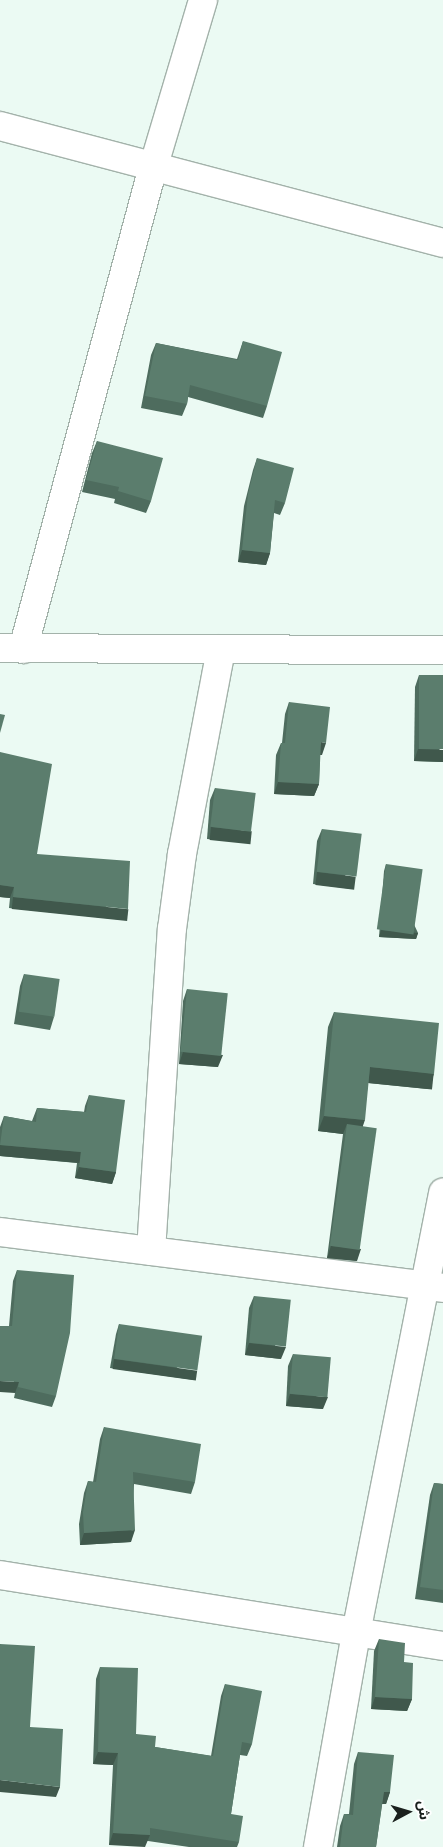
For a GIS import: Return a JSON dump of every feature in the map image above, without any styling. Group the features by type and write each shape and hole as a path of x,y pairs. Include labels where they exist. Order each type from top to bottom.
{"street":[{"path":"203,0 11,648 443,650"},
{"path":"0,126 153,168 443,243"},
{"path":"152,1251 172,929 182,854 221,650"},
{"path":"318,1847 356,1634 434,1287 443,1192"},
{"path":"0,1232 434,1287"},
{"path":"0,1575 356,1634 443,1646"}],"building":[{"path":"243,341 282,352 267,406 190,385 187,404 145,396 156,343 238,360"},
{"path":"97,441 163,458 151,501 118,491 119,487 86,480"},
{"path":"257,458 294,468 285,503 275,500 270,553 242,550 248,494"},
{"path":"419,675 443,675 443,749 419,749"},
{"path":"289,702 330,707 326,743 321,742 319,784 278,782 281,743 285,743"},
{"path":"0,714 5,715 0,733"},
{"path":"0,752 52,764 37,854 130,861 128,909 13,897 14,887 0,885"},
{"path":"215,788 256,793 251,832 210,827"},
{"path":"322,829 362,834 356,877 317,872"},
{"path":"386,864 423,869 413,935 377,929"},
{"path":"24,974 60,979 54,1017 19,1012"},
{"path":"187,989 228,993 221,1056 180,1052"},
{"path":"334,1012 439,1023 434,1074 370,1067 365,1120 324,1116"},
{"path":"89,1095 125,1100 116,1172 79,1167 81,1152 0,1145 4,1116 36,1122 37,1108 86,1112"},
{"path":"347,1124 377,1128 360,1250 330,1246"},
{"path":"17,1270 74,1275 70,1333 56,1396 18,1387 19,1382 0,1381 0,1326 12,1326"},
{"path":"254,1296 291,1300 286,1347 249,1343"},
{"path":"119,1324 202,1336 197,1370 114,1359"},
{"path":"293,1354 331,1357 327,1397 290,1394"},
{"path":"104,1427 201,1444 195,1482 133,1472 135,1530 84,1533 83,1512 88,1481 96,1482"},
{"path":"434,1483 443,1484 443,1590 420,1587"},
{"path":"379,1639 405,1643 404,1662 413,1663 412,1699 375,1697"},
{"path":"0,1644 35,1646 30,1727 63,1729 60,1787 0,1780"},
{"path":"100,1667 138,1668 136,1734 156,1736 155,1747 213,1756 225,1684 262,1691 252,1744 242,1742 231,1814 243,1816 239,1842 150,1828 150,1835 113,1833 118,1753 98,1752"},
{"path":"358,1752 394,1755 390,1792 384,1792 376,1847 340,1847 344,1814 353,1815"}]}
